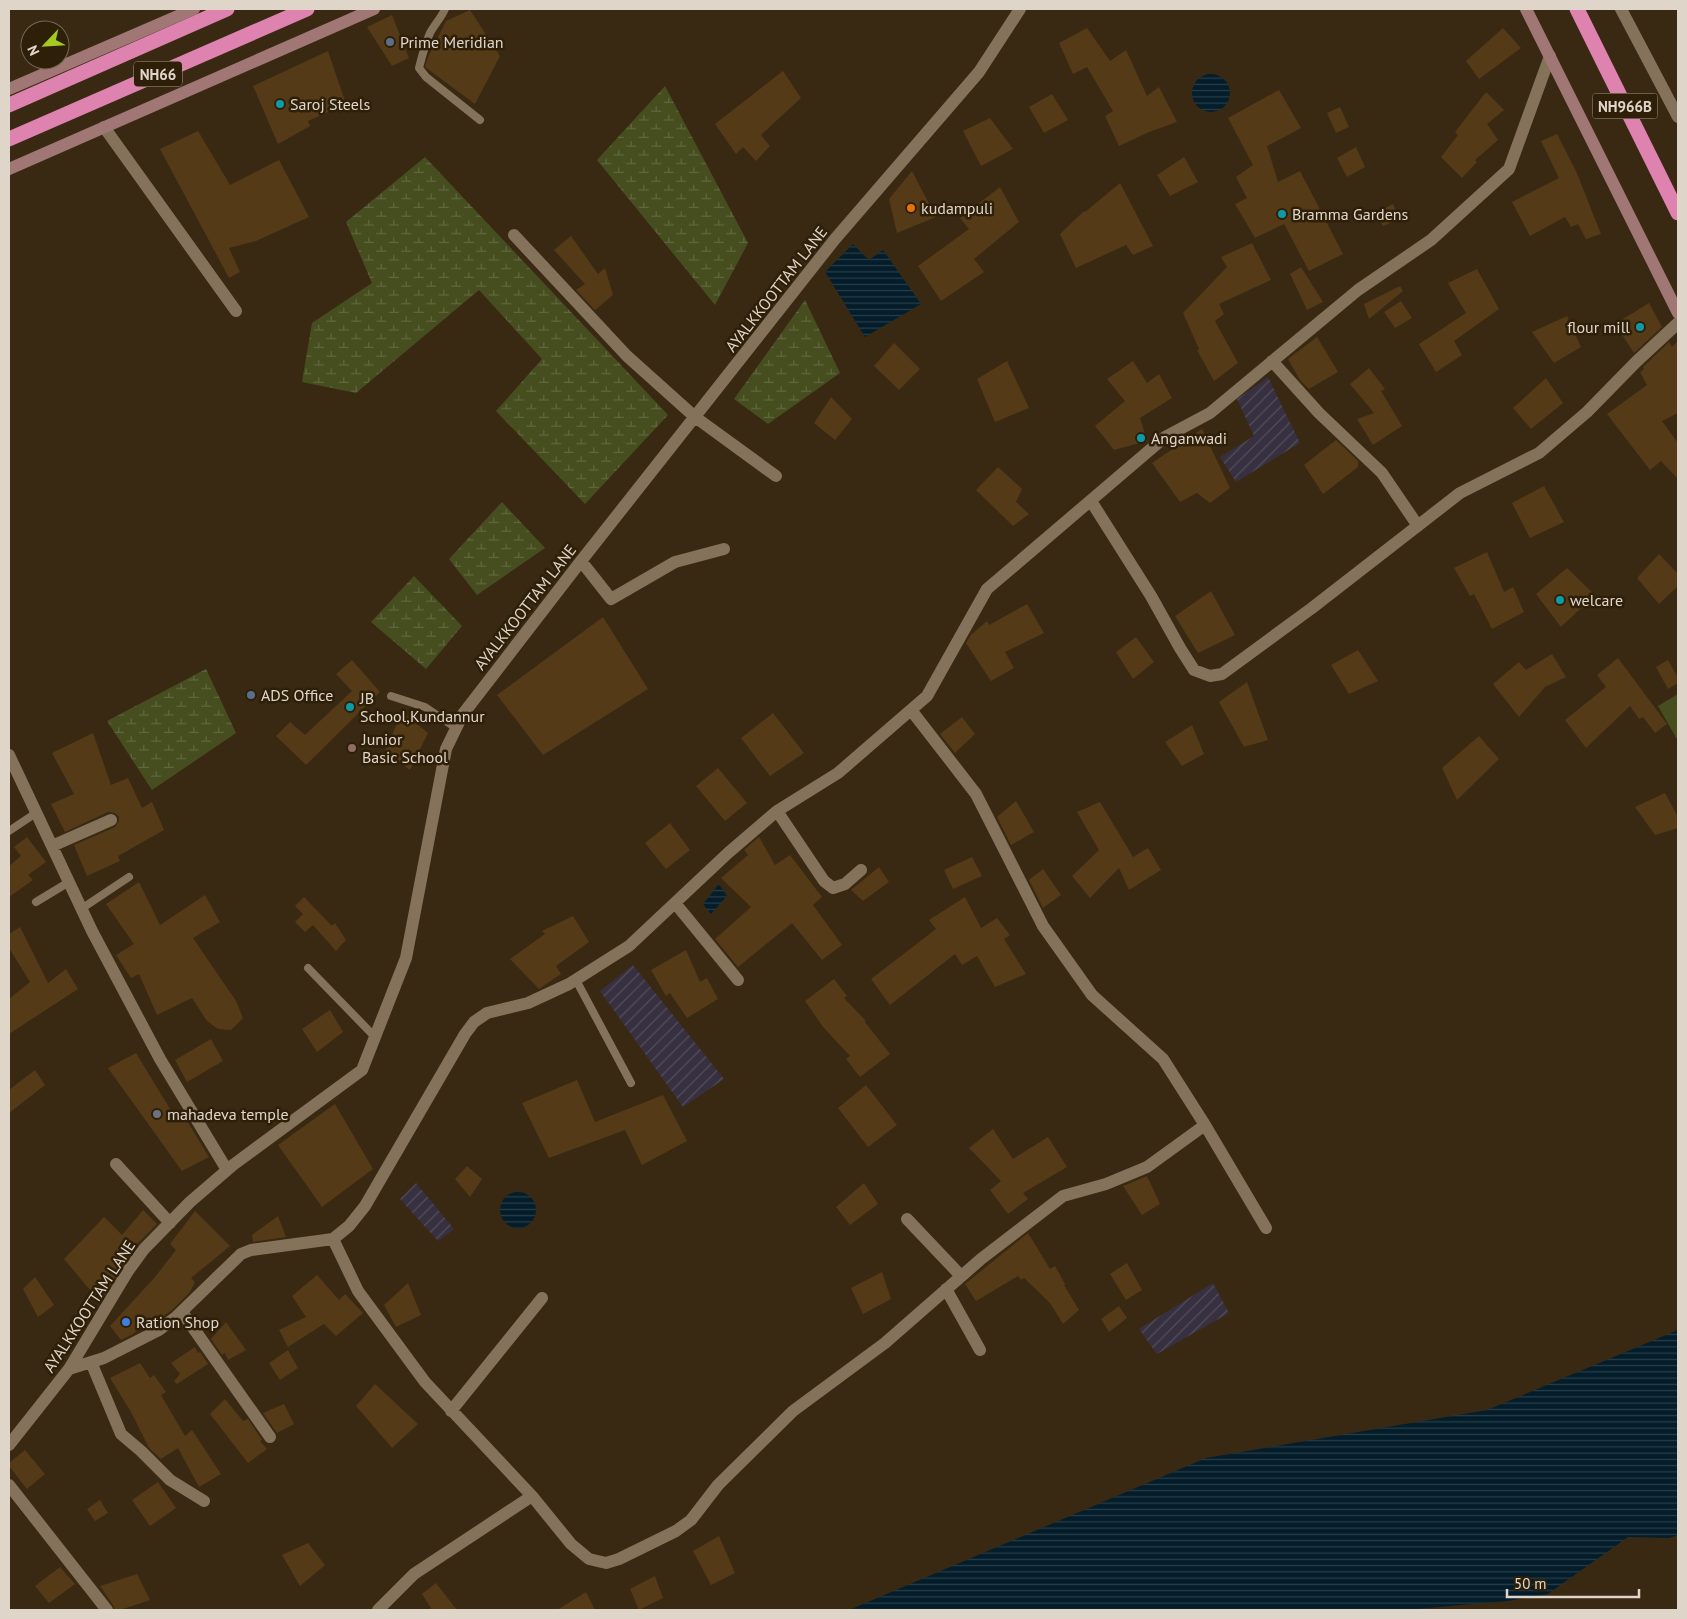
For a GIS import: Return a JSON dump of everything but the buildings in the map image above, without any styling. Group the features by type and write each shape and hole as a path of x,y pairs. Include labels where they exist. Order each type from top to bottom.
{"highway":[{"name":"NH66","path":"9,105 227,9"},
{"name":"NH66","path":"9,139 306,9"},
{"name":"NH966B","path":"1577,9 1676,208"}],"street":[{"path":"9,89 194,9"},
{"path":"9,169 374,9"},
{"name":"AYALKKOOTTAM LANE","path":"9,1445 69,1369 128,1271 144,1249 190,1202 227,1170 362,1070 406,958 446,749 463,714 835,239 979,72 1020,9"},
{"path":"1526,9 1678,313"},
{"path":"1621,9 1678,117"},
{"path":"69,1369 118,1352 159,1330 182,1312 241,1254 251,1250 333,1239 349,1226 365,1206 465,1034 474,1022 487,1013 528,1003 576,980 629,946 728,853 777,811 838,772 927,696 987,589 1166,437 1210,414 1358,290 1431,240 1509,169 1550,56"},
{"path":"104,128 236,311"},
{"path":"514,235 627,356 695,417 776,476"},
{"path":"1091,502 1152,596 1194,670 1210,676 1222,674 1312,608 1460,493 1539,453 1587,412 1678,323"},
{"path":"1272,361 1319,413 1382,473 1418,526"},
{"path":"581,561 611,599 675,562 724,549"},
{"path":"911,710 976,794 1043,926 1092,995 1163,1059 1205,1125 1266,1228"},
{"path":"9,755 81,909 160,1059 227,1170"},
{"path":"777,811 824,881 833,888 845,884 861,870"},
{"path":"52,846 111,820"},
{"path":"675,903 738,980"},
{"path":"333,1239 358,1291 425,1382 532,1496 571,1544 589,1558 606,1563 676,1531 691,1520 718,1485 793,1411 885,1343 961,1276 1063,1196 1106,1184 1147,1167 1205,1125"},
{"path":"116,1164 170,1223"},
{"path":"907,1219 961,1276"},
{"path":"946,1289 980,1350"},
{"path":"451,1411 542,1298"},
{"path":"182,1312 270,1437"},
{"path":"92,1362 121,1434 170,1480 204,1501"},
{"path":"9,1485 107,1610"},
{"path":"378,1610 414,1574 532,1496"}],"lane":[{"path":"444,9 442,16 430,33 423,52 420,68 426,77 480,120"},
{"path":"391,696 425,707 456,728"},
{"path":"9,831 36,813"},
{"path":"81,909 129,877"},
{"path":"36,902 69,882"},
{"path":"308,968 375,1037"},
{"path":"576,980 631,1083"}],"shaded area":[{"path":"1268,377 1300,443 1236,482 1220,457 1254,436 1237,399"},
{"path":"633,965 724,1079 683,1107 600,991"},
{"path":"416,1183 454,1229 438,1241 400,1199"},
{"path":"1213,1283 1229,1313 1157,1354 1139,1329"}],"green space":[{"path":"665,86 748,243 715,305 597,160"},
{"path":"425,157 668,415 585,504 496,411 542,359 479,290 356,393 302,382 312,323 372,283 346,222"},
{"path":"805,300 840,373 768,424 734,399"},
{"path":"502,502 545,548 477,595 449,559"},
{"path":"414,576 462,626 426,669 371,622"},
{"path":"206,669 236,733 152,790 107,721"},
{"path":"1678,694 1678,741 1658,706"}],"water":[{"path":"1211,74 1218,75 1224,80 1229,86 1229,100 1224,106 1218,111 1211,112 1204,111 1198,106 1193,100 1192,93 1193,86 1198,80 1204,75"},
{"path":"853,244 869,260 883,250 921,304 865,337 825,272"},
{"path":"719,884 727,896 711,914 703,904"},
{"path":"518,1192 525,1193 531,1197 535,1203 535,1217 531,1223 525,1227 518,1228 511,1227 505,1223 501,1217 500,1210 501,1203 505,1197 511,1193"},
{"path":"1678,1330 1678,1535 1669,1538 1628,1537 1548,1594 1508,1601 1406,1610 849,1610 1206,1458 1487,1410"}],"place":[{"name":"Prime Meridian","path":"390,42"},
{"name":"Saroj Steels","path":"280,104"},
{"name":"kudampuli","path":"911,208"},
{"name":"Bramma Gardens","path":"1282,214"},
{"name":"flour mill","path":"1640,327"},
{"name":"Anganwadi","path":"1141,438"},
{"name":"welcare","path":"1560,600"},
{"name":"ADS Office","path":"251,695"},
{"name":"JB School,Kundannur","path":"350,707"},
{"name":"Junior Basic School","path":"352,748"},
{"name":"mahadeva temple","path":"157,1114"},
{"name":"Ration Shop","path":"126,1322"}]}
